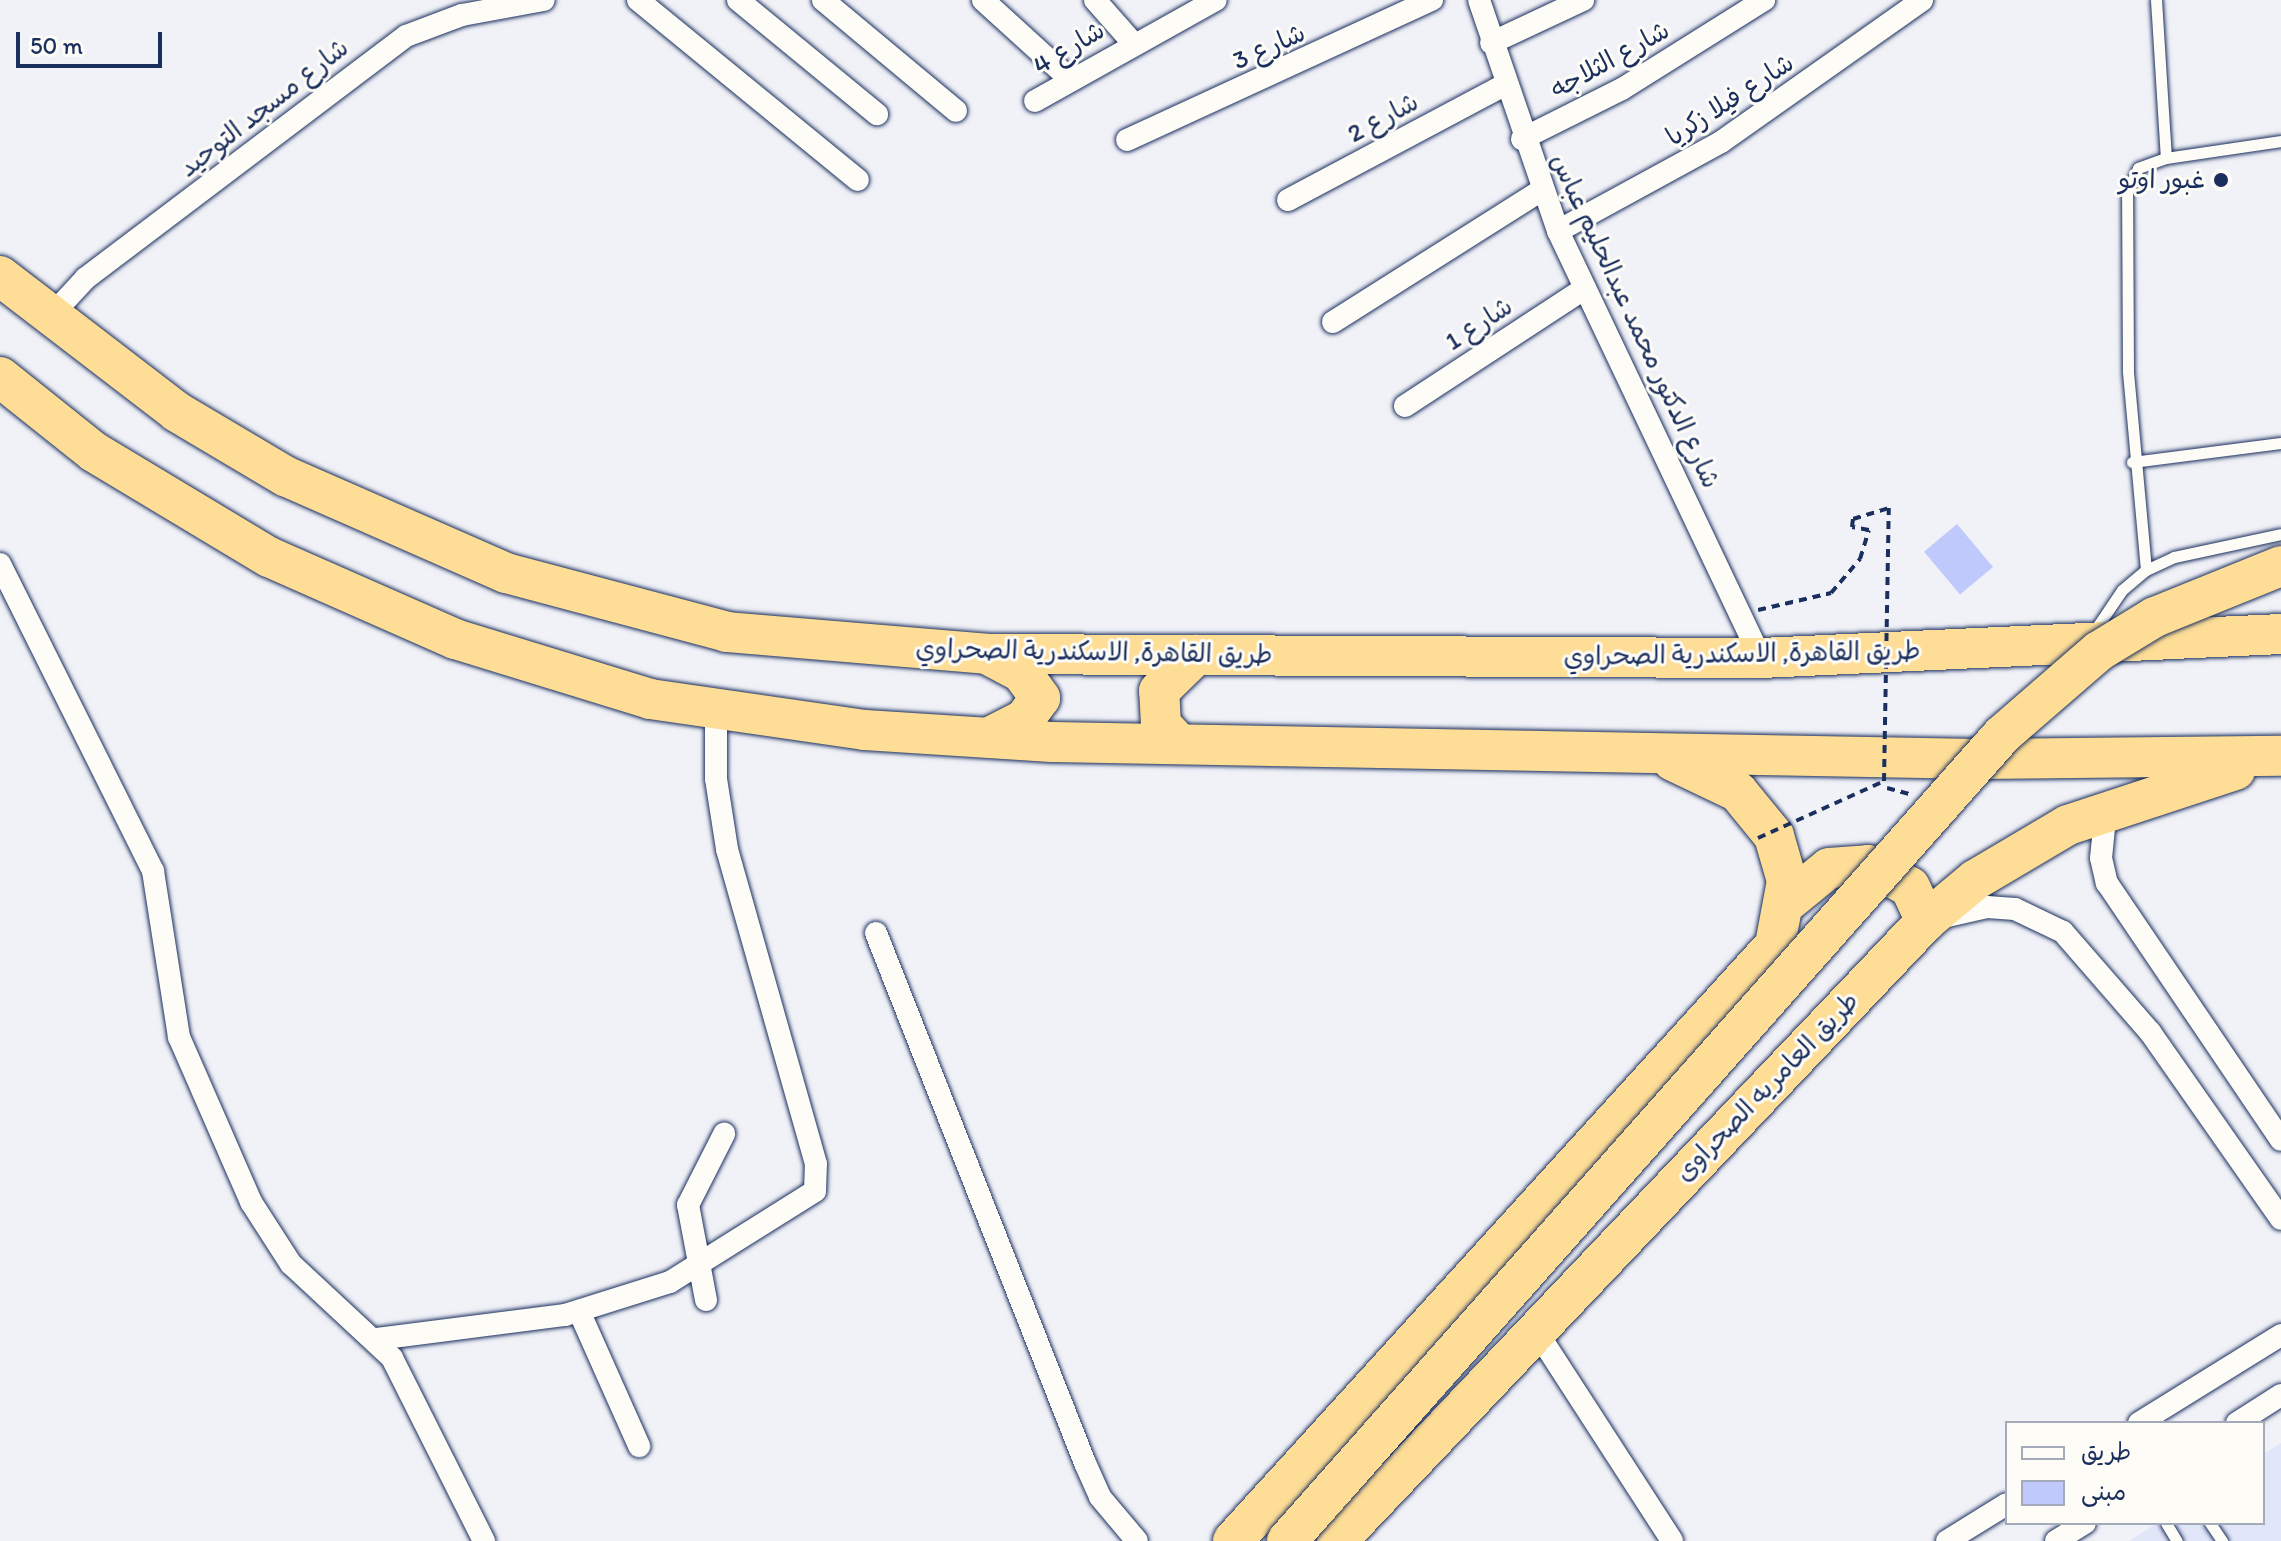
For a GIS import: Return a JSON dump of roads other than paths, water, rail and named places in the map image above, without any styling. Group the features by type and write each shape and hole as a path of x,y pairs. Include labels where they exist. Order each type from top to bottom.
{"highway":[{"name":"طريق القاهرة, الاسكندرية الصحراوي","path":"0,276 49,318 177,412 285,476 506,573 727,632 987,654 1761,658 2083,647 2281,634"},
{"path":"0,377 94,452 180,507 361,601 551,672 650,699 865,730 1179,744 1654,753 2281,756"},
{"path":"1287,1541 2002,735 2089,659 2155,617 2281,566"},
{"path":"987,654 1022,673 1040,698 1025,719 990,737"},
{"path":"1179,744 1161,725 1159,691 1167,676 1196,655"},
{"path":"1233,1541 1753,973 1775,945 1786,903 1783,857 1752,806 1722,781 1654,753"},
{"name":"طريق العامريه الصحراوى","path":"1337,1541 1535,1329 1926,921 1975,880 2106,807 2281,756"},
{"path":"1786,903 1829,868 1868,865 1903,881 1917,895 1926,921"}],"street":[{"name":"شارع مسجد التوحيد","path":"49,318 86,278 406,36 462,15 544,0"},
{"path":"638,0 858,180"},
{"path":"738,0 877,114"},
{"path":"823,0 956,111"},
{"path":"983,0 1071,80"},
{"path":"1095,0 1133,43"},
{"name":"شارع 3","path":"1127,140 1432,0"},
{"name":"شارع الدكتور محمد عبدالحليم عباس","path":"1479,0 1522,139 1558,231 1761,658"},
{"path":"1491,43 1583,0"},
{"name":"شارع الثلاجه","path":"1522,139 1622,89 1764,0"},
{"name":"شارع فيلا زكريا","path":"1558,231 1721,142 1922,0"},
{"name":"شارع 4","path":"1035,101 1211,1"},
{"name":"شارع 2","path":"1288,200 1504,85"},
{"path":"1333,322 1542,190"},
{"name":"شارع 1","path":"1405,406 1585,288"},
{"path":"0,564 153,871 179,1037 251,1202 291,1264 377,1339 484,1541"},
{"path":"377,1339 579,1311 699,1268 810,1198 817,1181 727,849 716,779 716,708"},
{"path":"2106,807 2101,858 2107,883 2281,1140"},
{"path":"1926,921 1987,907 2015,909 2063,932 2150,1032 2281,1219"},
{"path":"876,933 1100,1497 1137,1541"},
{"path":"706,1300 688,1205 724,1134"},
{"path":"579,1311 639,1446"},
{"path":"1535,1329 1672,1541"},
{"path":"2142,1421 2281,1335"},
{"path":"2240,1421 2281,1395"},
{"path":"1947,1541 2005,1505"},
{"path":"2056,1541 2082,1525"}],"lane":[{"path":"2156,0 2166,158"},
{"path":"2146,570 2132,462 2127,193 2138,168 2166,158 2281,141"},
{"path":"2132,462 2281,443"},
{"path":"2083,647 2122,590 2146,570 2174,557 2281,534"}],"place":[{"name":"غبور اوتو","path":"2221,180"}]}
